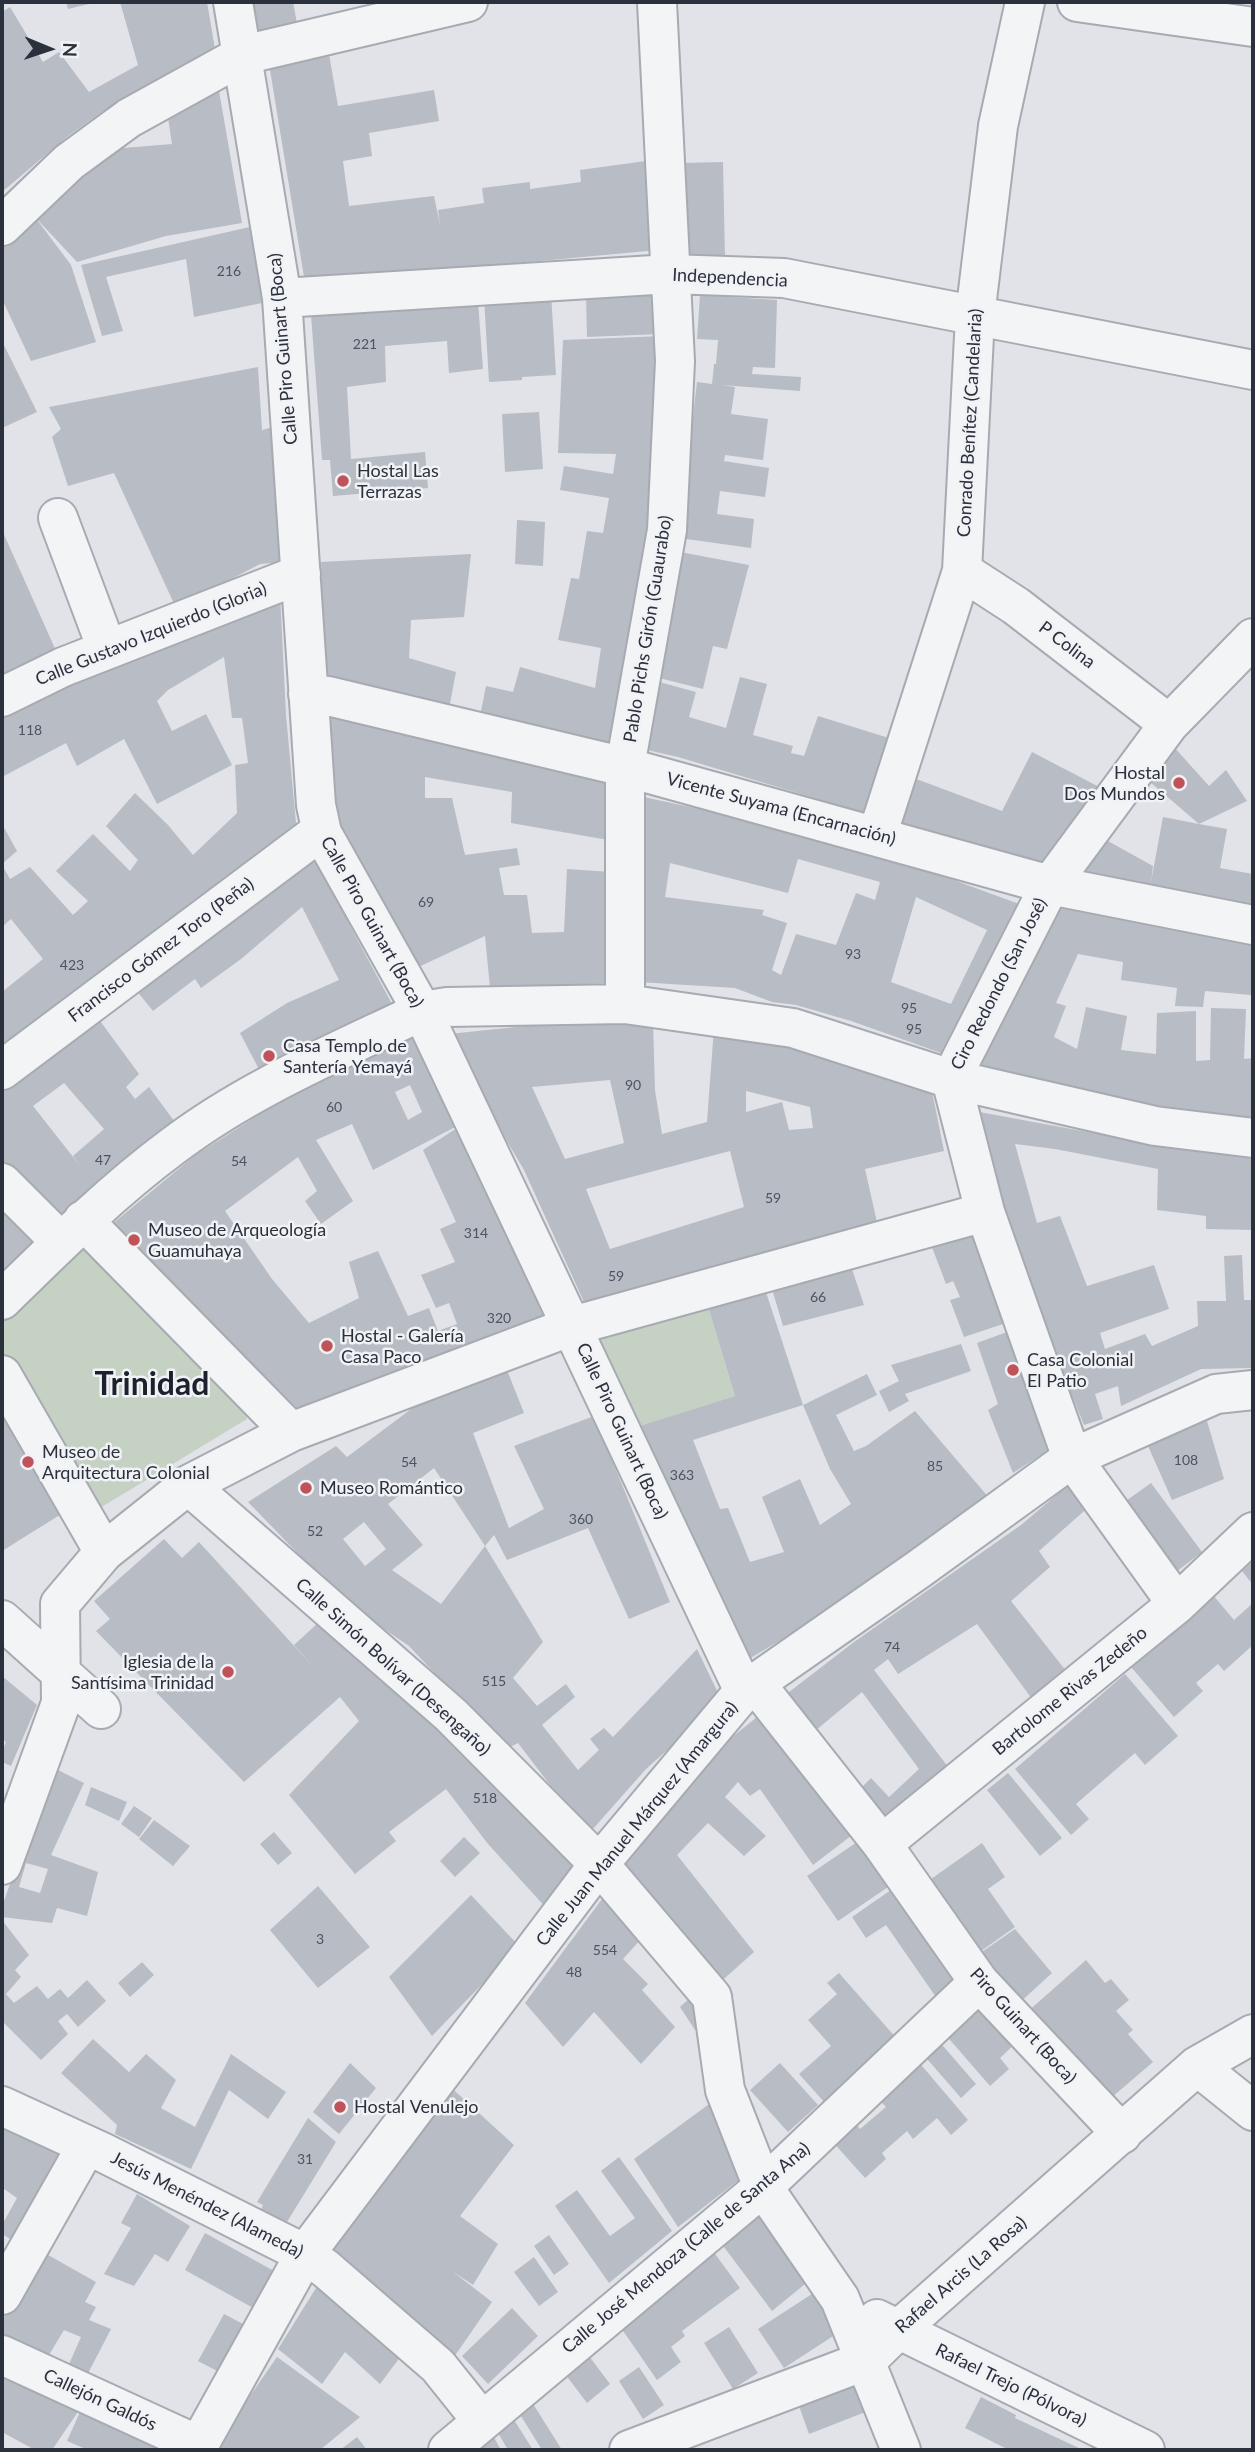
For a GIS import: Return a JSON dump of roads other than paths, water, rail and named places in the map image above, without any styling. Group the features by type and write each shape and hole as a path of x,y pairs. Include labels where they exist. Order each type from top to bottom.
{"street":[{"name":"Calle Piro Guinart (Boca)","path":"233,2 282,298 316,805 322,833 422,1011 572,1326 750,1687 882,1844"},
{"path":"2,226 69,162 129,118 243,55 468,2"},
{"name":"Pablo Pichs Girón (Guaurabo)","path":"625,1004 625,767 667,530 675,361 657,2"},
{"name":"Conrado Benítez (Candelaria)","path":"877,836 961,571 975,316 998,125 1025,2"},
{"path":"1077,2 1253,27"},
{"name":"Independencia","path":"282,298 670,274 784,278 1253,370"},
{"path":"58,518 107,649"},
{"name":"P Colina","path":"961,571 1016,606 1170,724"},
{"name":"Calle Gustavo Izquierdo (Gloria)","path":"2,697 63,667 301,574"},
{"name":"Ciro Redondo (San José)","path":"1177,1604 1072,1458 985,1212 951,1079 1050,885 1170,724 1253,638"},
{"name":"Vicente Suyama (Encarnación)","path":"308,694 328,696 625,767 1050,885 1253,925"},
{"name":"Francisco Gómez Toro (Peña)","path":"2,1070 160,950 310,839 322,833"},
{"path":"2,1300 72,1231 174,1145 266,1086 422,1011 447,1007 625,1004 793,1028 951,1079 1155,1126 1253,1138"},
{"path":"2,1183 72,1231 291,1432"},
{"path":"2,1865 61,1703 60,1604 104,1552 188,1485 291,1432 572,1326 985,1212"},
{"path":"2,1375 104,1552"},
{"name":"Calle Juan Manuel Márquez (Amargura)","path":"197,2448 305,2254 599,1864 750,1687 1072,1458 1216,1394 1253,1390"},
{"name":"Calle Simón Bolívar (Desengaño)","path":"188,1485 451,1715 599,1864 712,1997 725,2090 763,2187 840,2298 901,2450"},
{"name":"Bartolome Rivas Zedeño","path":"882,1844 1177,1604 1253,1532"},
{"path":"2,1620 101,1709"},
{"name":"Piro Guinart (Boca)","path":"882,1844 979,1982 1122,2134"},
{"name":"Calle José Mendoza (Calle de Santa Ana)","path":"447,2450 763,2187 979,1982"},
{"name":"Rafael Arcis (La Rosa)","path":"629,2450 867,2360 1197,2066 1253,2034"},
{"path":"1197,2066 1253,2111"},
{"name":"Jesús Menéndez (Alameda)","path":"2,2106 87,2145 305,2254 438,2366 482,2421"},
{"path":"2,2295 87,2145"},
{"name":"Rafael Trejo (Pólvora)","path":"840,2298 898,2330 1145,2450"},
{"name":"Callejón Galdós","path":"2,2355 197,2448"}],"place":[{"name":"Hostal Las Terrazas","path":"343,481"},
{"name":"Hostal Dos Mundos","path":"1179,783"},
{"name":"Casa Templo de Santería Yemayá","path":"269,1056"},
{"name":"Museo de Arqueología Guamuhaya","path":"134,1240"},
{"name":"Hostal - Galería Casa Paco","path":"327,1346"},
{"name":"Casa Colonial El Patio","path":"1013,1370"},
{"name":"Museo de Arquitectura Colonial","path":"28,1462"},
{"name":"Museo Romántico","path":"306,1488"},
{"name":"Iglesia de la Santísima Trinidad","path":"228,1672"},
{"name":"Hostal Venulejo","path":"340,2107"}],"district":[{"name":"Trinidad","path":"152,1385"}]}
